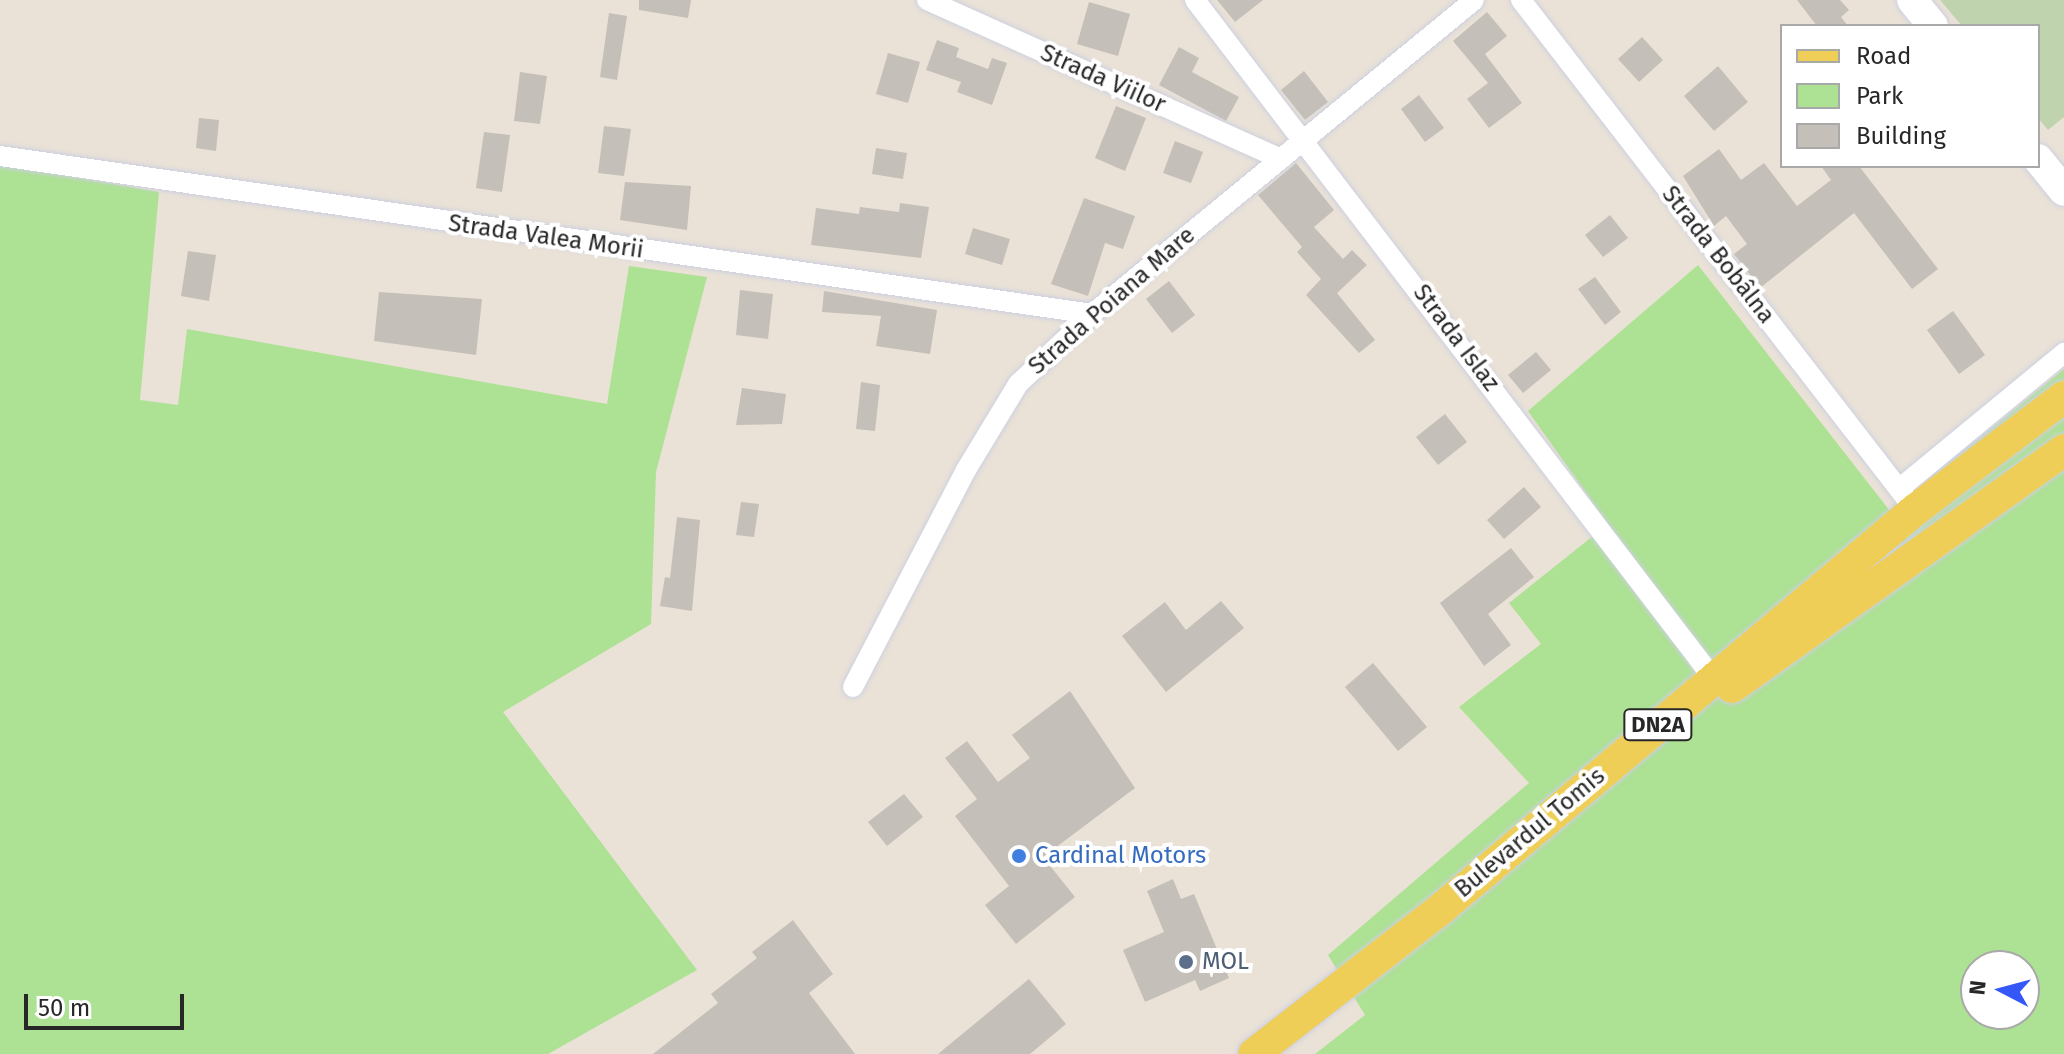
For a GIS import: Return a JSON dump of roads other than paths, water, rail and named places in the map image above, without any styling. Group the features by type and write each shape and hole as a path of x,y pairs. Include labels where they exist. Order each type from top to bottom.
{"main road":[{"name":"Bulevardul Tomis","path":"1254,1054 1442,908 1713,678 1907,500 2064,397"},
{"name":"Bulevardul Tomis","path":"1284,1054 1454,922 1720,696 2064,450"}],"street":[{"name":"Strada Viilor","path":"927,0 1280,159"},
{"name":"Strada Islaz","path":"1195,0 1305,139 1713,678"},
{"name":"Strada Poiana Mare","path":"853,687 966,470 1018,384 1092,314 1474,0"},
{"name":"Strada Bobâlna","path":"1521,0 1907,500"},
{"path":"1912,0 1931,24"},
{"name":"Strada Valea Morii","path":"0,156 1092,314"},
{"path":"2040,161 2064,191"},
{"path":"1907,500 2064,353"}],"place":[{"name":"Cardinal Motors","path":"1019,856"},
{"name":"MOL","path":"1186,962"}]}
